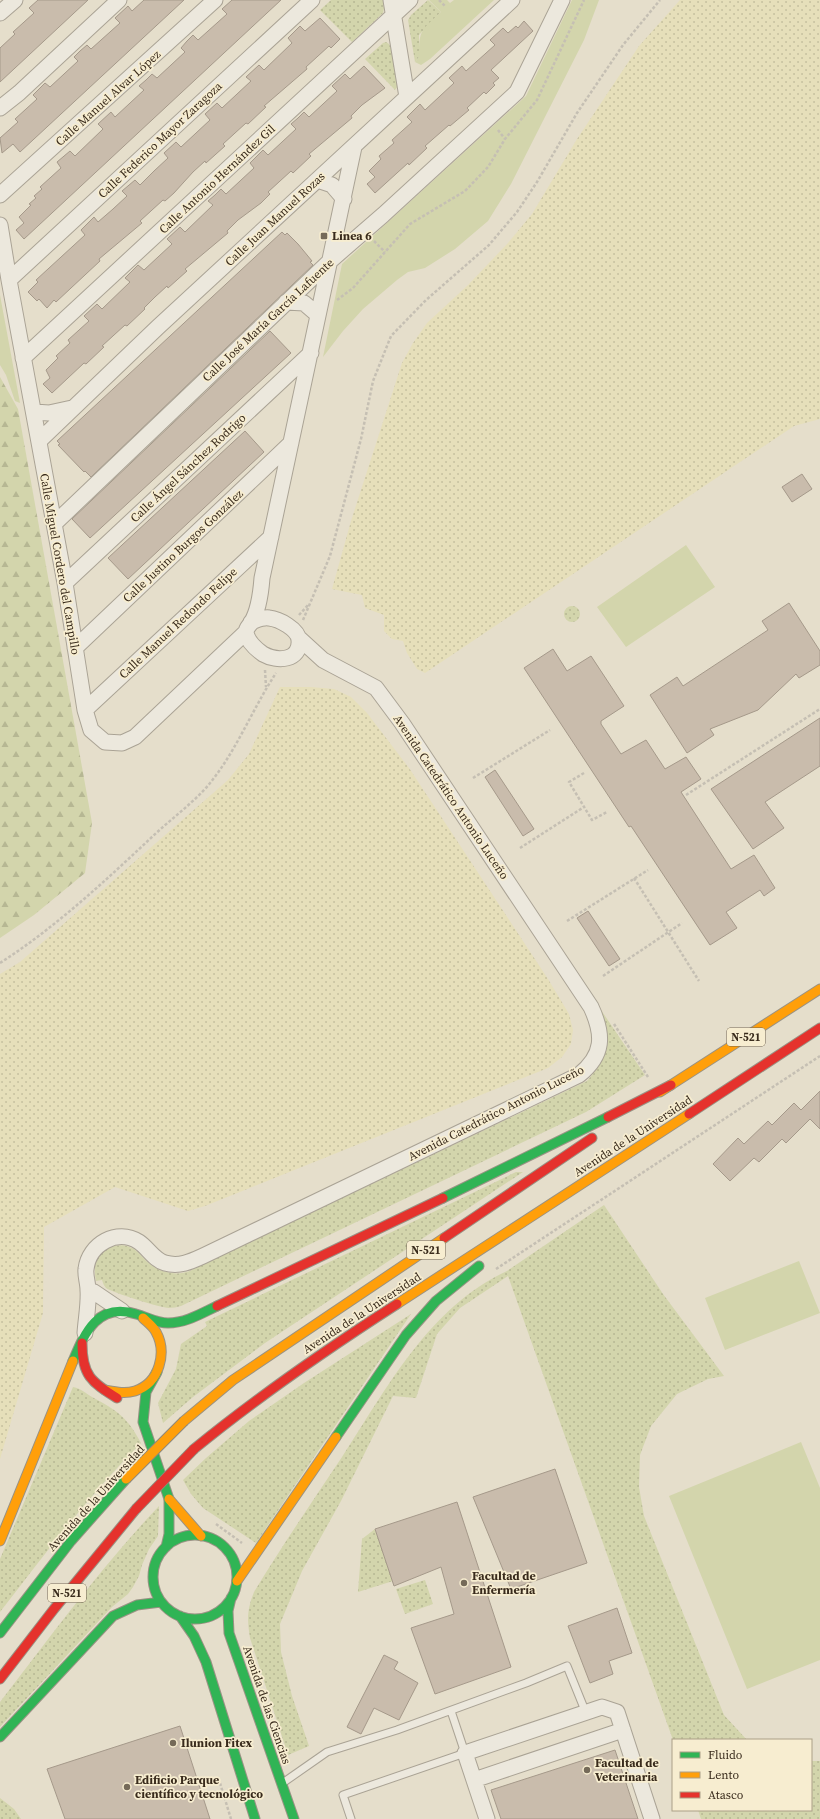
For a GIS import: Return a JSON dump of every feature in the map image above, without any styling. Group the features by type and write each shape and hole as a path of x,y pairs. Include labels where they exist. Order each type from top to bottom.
{"main road":[{"name":"Avenida de la Universidad","path":"0,1633 71,1541 126,1478 184,1420 233,1380 671,1085 820,989"},
{"name":"Avenida de la Universidad","path":"0,1679 54,1609 136,1509 194,1449 243,1409 333,1345 818,1030"},
{"path":"0,1541 84,1337 91,1325 103,1316 112,1312 122,1311 133,1313 143,1318 158,1322 175,1323 194,1317 540,1151 671,1085"},
{"path":"501,1247 543,1210"},
{"path":"237,1581 236,1566 230,1553 217,1541 201,1536 182,1537 166,1547 156,1561 153,1573 155,1590 161,1602 171,1612 192,1619 209,1616 223,1608 231,1598 237,1581 406,1335 436,1301 489,1258"},
{"path":"143,1318 153,1326 161,1342 162,1360 146,1392 143,1422 168,1499 169,1534 166,1547"},
{"path":"84,1337 81,1361 90,1380 124,1404"},
{"path":"105,1390 117,1393 134,1391 149,1382 157,1372"},
{"path":"133,1412 143,1422"},
{"path":"168,1499 201,1536"},
{"name":"Avenida de las Ciencias","path":"231,1598 228,1611 229,1633 294,1819"},
{"path":"0,1737 113,1616 132,1607 161,1602"},
{"path":"180,1616 194,1636 206,1662 255,1819"}],"street":[{"path":"0,13 15,0"},
{"path":"2,106 119,0"},
{"name":"Calle Manuel Alvar López","path":"0,195 215,0"},
{"name":"Calle Federico Mayor Zaragoza","path":"9,280 312,0"},
{"path":"391,0 406,97"},
{"name":"Calle Antonio Hernández Gil","path":"23,358 410,0"},
{"name":"Calle Juan Manuel Rozas","path":"39,441 158,327 512,0"},
{"name":"Calle José María García Lafuente","path":"54,524 286,302 330,261 389,210 516,92 562,0"},
{"path":"249,627 261,618 269,618 282,622 295,633 299,648 295,654 284,660 269,658 249,640 249,627 260,594 262,578 344,199 354,146"},
{"path":"317,180 332,185 344,199"},
{"name":"Calle Miguel Cordero del Campillo","path":"0,225 65,583 85,710 90,730 105,742 122,744 135,737 226,651 249,627"},
{"path":"5,256 32,260"},
{"path":"286,302 304,303 318,315"},
{"name":"Calle Ángel Sánchez Rodrigo","path":"65,583 311,353"},
{"path":"34,412 50,413 73,408"},
{"name":"Calle Justino Burgos González","path":"75,648 291,443"},
{"name":"Calle Manuel Redondo Felipe","path":"85,710 271,537"},
{"path":"260,594 269,618"},
{"name":"Avenida Catedrático Antonio Luceño","path":"84,1337 88,1291 86,1269 93,1251 104,1241 118,1237 133,1239 139,1242 160,1262 182,1265 579,1075 590,1066 599,1050 599,1028 591,1007 402,723 376,688 323,660 295,633"},
{"path":"226,651 254,646"},
{"name":"Avenida Catedrático Antonio Luceño","path":"288,657 323,660"},
{"path":"88,1291 94,1292 122,1311"},
{"path":"487,1819 465,1753 602,1707 617,1712 652,1819"},
{"path":"474,1780 623,1730"}],"lane":[{"path":"282,1783 327,1752 451,1711 567,1666 586,1713"},
{"path":"351,1819 343,1795 465,1753 451,1711"}],"path":[{"path":"439,0 446,7"},
{"path":"318,315 353,288 410,224 465,191 488,167 505,139 537,100 584,0"},
{"path":"295,633 312,600 330,556 373,381 391,336 426,300 490,245 517,212 537,182 577,113 623,46 660,0"},
{"path":"295,633 312,600"},
{"path":"0,964 28,945 99,886 204,789 230,755 266,688"},
{"path":"686,795 820,709"},
{"path":"473,778 550,730"},
{"path":"584,773 569,782 592,820 607,812"},
{"path":"520,848 584,807"},
{"path":"567,920 648,870"},
{"path":"634,878 699,981"},
{"path":"603,976 682,923"},
{"path":"611,1019 649,1077"},
{"path":"490,1273 820,1056"},
{"path":"220,1783 232,1819"}],"shaded area":[{"path":"680,0 820,0 820,419 794,426 425,673 417,669 407,653 403,641 392,639 384,631 384,615 365,608 362,595 332,589 351,521 402,363 413,343 427,323 468,285 508,243 532,214 577,139 639,46"},
{"path":"280,687 334,689 351,697 367,713 409,768 548,979 569,1014 573,1030 571,1044 562,1057 548,1068 205,1206 188,1211 115,1187 44,1227 43,1313 0,1459 0,974 20,962 228,780 249,754"}],"green space":[{"path":"331,0 383,0 383,13 352,42 320,10"},
{"path":"428,0 441,12 419,35 419,57 415,62 408,20 411,15"},
{"path":"429,0 447,0 450,3 454,0 494,0 430,59 421,65 415,62 419,57 422,31 441,12"},
{"path":"572,0 599,0 584,40 511,184 488,221 455,249 425,268 408,272 397,280 363,309 343,331 323,357 342,264 526,96"},
{"path":"386,42 391,48 398,86 395,90 365,59"},
{"path":"0,295 20,403 15,401 6,375 0,365"},
{"path":"0,377 18,409 92,823 85,873 34,915 0,938"},
{"path":"686,545 715,587 626,647 597,607"},
{"path":"569,606 575,606 580,611 578,620 575,622 569,622 564,617 564,611"},
{"path":"601,1010 645,1075 586,1112 181,1306 169,1308 147,1303 106,1288 102,1280 96,1281 95,1267 98,1257 107,1248 121,1245 130,1247 156,1268 170,1273 191,1270 587,1081 600,1064 607,1048 607,1031"},
{"path":"516,1172 523,1172 265,1343 193,1397 163,1423 158,1403 176,1369 181,1344 207,1326 205,1322"},
{"path":"604,1205 663,1294 724,1376 708,1379 677,1394 651,1426 640,1455 639,1487 644,1516 724,1715 746,1739 673,1739 508,1276 460,1308 437,1334 416,1398 393,1396 341,1501 302,1571 280,1624 281,1652 292,1696 309,1746 288,1755 250,1638 248,1615 254,1592 393,1377 412,1352 432,1327 455,1306 479,1286 507,1271"},
{"path":"799,1261 820,1313 725,1350 705,1298"},
{"path":"411,1314 256,1543 203,1508 191,1494 183,1480 206,1458 249,1421 304,1383"},
{"path":"73,1387 81,1390 115,1411 131,1427 141,1443 85,1504 0,1612 0,1559"},
{"path":"801,1442 820,1488 820,1660 747,1689 669,1496"},
{"path":"159,1506 158,1536 149,1549 139,1576 128,1594 112,1607 0,1727 0,1702 97,1577"},
{"path":"375,1529 393,1581 358,1592 362,1539"},
{"path":"425,1580 433,1604 405,1614 396,1589"},
{"path":"812,1761 820,1761 820,1819 701,1819 698,1811 812,1811"},
{"path":"0,1798 14,1809 21,1819 0,1819"}],"building":[{"path":"38,0 88,0 0,82 0,48 15,34 13,32 34,13 29,8"},
{"path":"144,0 184,0 20,152 13,144 2,153 0,138 18,122 15,119 37,99 33,95 45,83 50,87 78,61 74,57 80,51 87,45 91,49 120,23 115,18 128,6 132,11"},
{"path":"232,0 281,0 24,239 16,230 24,223 19,217 31,205 29,204 36,198 34,196 42,189 40,187 61,168 57,162 70,151 75,156 103,129 98,124 111,112 115,117 144,90 139,86 152,74 157,78 185,52 181,48 193,35 198,40 227,14 222,9"},
{"path":"320,18 340,39 331,48 329,46 306,67 307,69 264,106 266,107 248,124 246,123 223,144 225,146 206,163 205,161 193,172 174,193 165,201 163,200 140,221 142,223 99,259 100,261 56,302 54,300 47,308 39,299 37,301 28,292 38,282 36,280 85,235 81,230 94,217 98,222 113,209 127,196 122,191 135,180 140,185 168,158 164,153 176,142 181,147 210,120 205,114 217,103 222,108 251,81 246,77 259,65 264,70 292,43 288,38 300,26 305,31"},
{"path":"524,21 533,31 491,70 499,78 493,83 495,85 486,94 484,92 467,108 469,110 425,146 427,148 409,165 408,163 375,193 367,184 375,177 369,171 381,159 379,156 394,143 392,140 412,122 407,117 420,104 425,110 454,83 449,78 462,66 466,71 495,45 490,40 503,28 508,33 516,26 518,28"},
{"path":"364,66 385,88 362,105 351,116 352,118 309,154 311,156 293,173 291,171 268,192 270,194 261,203 238,220 227,231 228,233 185,269 187,271 168,288 167,286 127,326 125,325 102,346 104,347 86,364 84,363 52,393 43,384 50,378 46,370 58,358 56,356 70,343 68,340 89,321 84,316 97,304 102,309 130,282 125,278 138,265 144,270 172,244 167,239 180,227 185,232 213,205 208,201 221,189 226,194 254,168 250,163 263,150 268,155 296,129 291,124 304,112 309,117 337,91 332,86 345,74 350,79"},
{"path":"282,232 285,235 287,233 298,244 312,261 310,262 313,265 91,477 85,471 84,472 58,445 60,444 57,441"},
{"path":"270,331 291,353 90,538 72,519"},
{"path":"245,431 264,452 128,579 108,558"},
{"path":"802,474 812,489 792,502 782,487"},
{"path":"789,603 820,651 820,665 799,678 796,674 758,710 710,729 714,735 687,753 650,695 677,677 683,686 768,630 762,621"},
{"path":"553,649 567,671 591,656 624,706 601,721 601,724 621,754 646,740 665,769 686,757 701,779 681,792 731,869 754,855 775,888 764,896 760,890 726,912 737,928 710,945 631,826 629,827 524,668"},
{"path":"820,718 820,766 765,802 784,828 753,849 711,789"},
{"path":"495,770 534,829 523,836 485,777"},
{"path":"588,911 620,959 609,966 577,918"},
{"path":"820,1091 820,1129 810,1119 786,1143 782,1139 759,1162 754,1158 730,1181 713,1164 738,1138 744,1144 768,1121 772,1125 794,1103 801,1110"},
{"path":"555,1469 587,1563 511,1589 473,1497"},
{"path":"457,1502 511,1667 435,1694 411,1628 454,1614 441,1567 394,1586 375,1529"},
{"path":"617,1608 632,1653 609,1661 613,1674 590,1683 568,1626"},
{"path":"384,1655 398,1662 394,1669 418,1683 399,1720 374,1708 361,1734 347,1727"},
{"name":"Edificio Parque científico y tecnológico","path":"180,1726 210,1819 65,1819 47,1769"},
{"name":"Facultad de Veterinaria","path":"615,1750 638,1819 501,1819 491,1790"}],"traffic: fast":[{"path":"443,1198 608,1117"},
{"path":"336,1437 406,1335 436,1301 479,1266"},
{"path":"73,1361 88,1330 95,1322 112,1312 123,1311 159,1322 175,1323 217,1306"},
{"path":"157,1372 146,1392 143,1422 169,1499 169,1534 166,1547"},
{"path":"0,1633 71,1541 126,1479"},
{"path":"195,1535 211,1538 225,1547 234,1561 237,1577 234,1593 225,1607 211,1616 195,1619 179,1616 165,1607 156,1593 153,1577 156,1561 165,1547 179,1538 195,1535"},
{"path":"231,1598 228,1611 229,1633 294,1819"},
{"path":"0,1737 113,1616 137,1605 161,1602"},
{"path":"180,1616 194,1636 206,1662 255,1819"}],"traffic: slow":[{"path":"660,1092 820,989"},
{"path":"397,1304 689,1114"},
{"path":"184,1421 233,1380 444,1238"},
{"path":"105,1390 124,1393 135,1391 144,1387 156,1374 161,1357 159,1340 156,1332 143,1318"},
{"path":"0,1541 73,1361"},
{"path":"126,1479 184,1421"},
{"path":"237,1581 336,1437"},
{"path":"169,1499 201,1536"}],"traffic: jam":[{"path":"689,1114 820,1028"},
{"path":"608,1117 671,1085"},
{"path":"444,1238 592,1138"},
{"path":"217,1306 443,1198"},
{"path":"194,1449 243,1410 345,1338 397,1304"},
{"path":"82,1343 82,1354 86,1370 94,1382 117,1398"},
{"path":"136,1509 194,1449"},
{"path":"0,1679 54,1609 136,1509"}],"place":[{"name":"Linea 6","path":"324,236"},
{"name":"Facultad de Enfermería","path":"464,1583"},
{"name":"Ilunion Fitex","path":"173,1743"},
{"name":"Facultad de Veterinaria","path":"587,1770"},
{"name":"Edificio Parque científico y tecnológico","path":"127,1787"}]}
